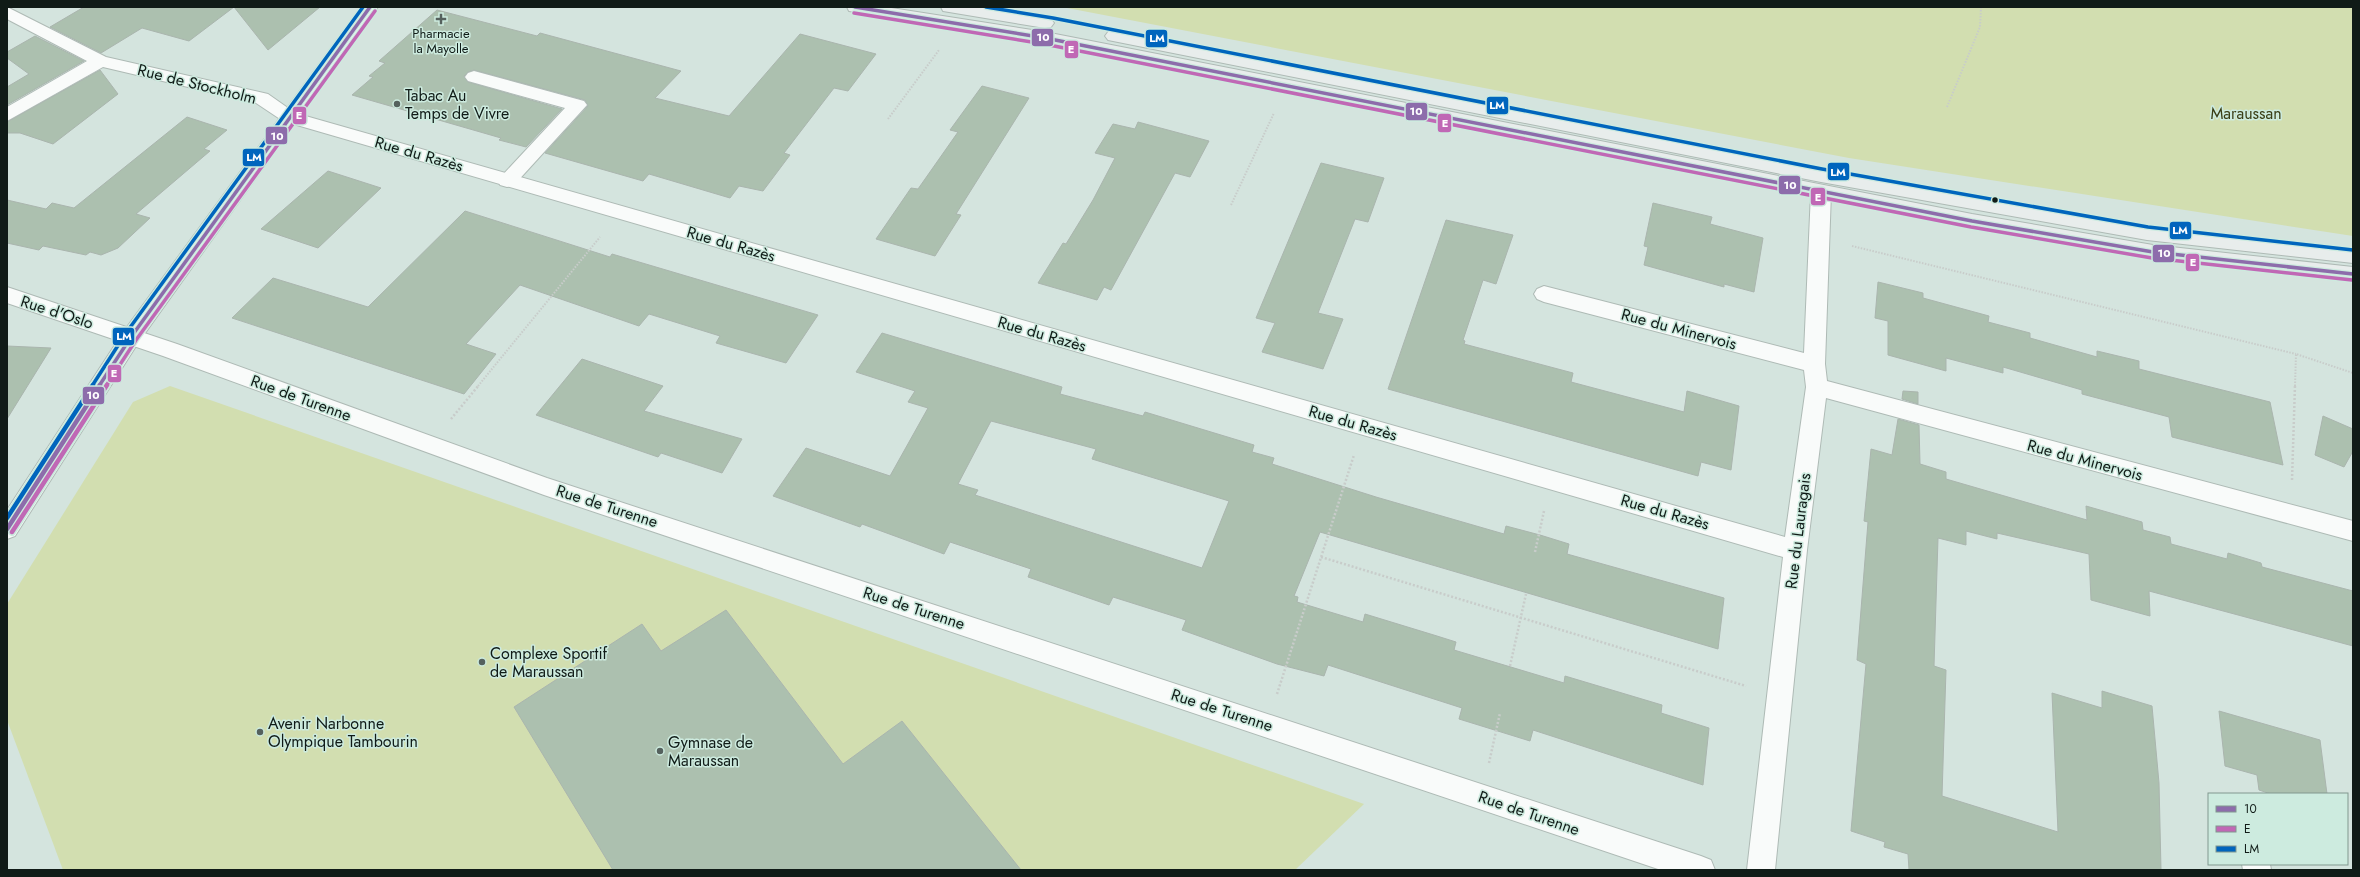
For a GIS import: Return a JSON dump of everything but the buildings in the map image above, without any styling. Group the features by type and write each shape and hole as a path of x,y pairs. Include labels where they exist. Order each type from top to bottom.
{"main road":[{"path":"855,7 958,26 1044,38 1972,221 2152,252 2353,274"},
{"path":"949,7 1060,26 1821,175 2140,232 2353,256"}],"street":[{"path":"7,529 131,337 370,7"},
{"name":"Rue de Stockholm","path":"7,12 101,61 262,98 289,117"},
{"path":"7,115 101,61"},
{"path":"474,77 578,105 507,180"},
{"name":"Rue du Razès","path":"289,117 1795,550"},
{"name":"Rue du Lauragais","path":"1761,870 1795,550 1817,387 1814,364 1821,192"},
{"name":"Rue du Minervois","path":"1544,294 1814,364"},
{"name":"Rue d'Oslo","path":"7,295 131,337"},
{"name":"Rue de Turenne","path":"131,337 544,486 1701,870"},
{"name":"Rue du Minervois","path":"1817,387 2353,531"}],"path":[{"path":"1947,107 1980,27 1981,7"},
{"path":"888,119 958,26"},
{"path":"1231,205 1287,87"},
{"path":"430,445 621,212"},
{"path":"1820,238 2296,354 2353,372"},
{"path":"2291,515 2296,354"},
{"path":"1267,725 1364,426"},
{"path":"1535,552 1551,480"},
{"path":"1321,557 1780,696"},
{"path":"1510,666 1526,594"},
{"path":"1481,797 1500,713"}],"green space":[{"name":"Maraussan","path":"1062,7 2353,7 2353,236 1849,158"},
{"name":"Complexe Sportif de Maraussan","path":"170,386 1364,804 1295,870 63,870 7,720 7,604 133,402"}],"transit line":[{"name":"LM","path":"7,518 126,333 363,7"},
{"name":"10","path":"7,529 131,337 370,7"},
{"name":"10","path":"855,7 1045,38 1972,221 2153,252 2353,274"},
{"name":"LM","path":"986,7 1053,18 1822,169 2148,227 2353,250"},
{"name":"E","path":"12,532 136,340 375,11"},
{"name":"E","path":"854,13 1044,44 1971,227 2152,258 2352,280"}],"place":[{"name":"Pharmacie la Mayolle","path":"441,19"},
{"name":"Tabac Au Temps de Vivre","path":"397,104"},
{"name":"Complexe Sportif de Maraussan","path":"482,662"},
{"name":"Avenir Narbonne Olympique Tambourin","path":"260,732"},
{"name":"Gymnase de Maraussan","path":"660,751"}]}
